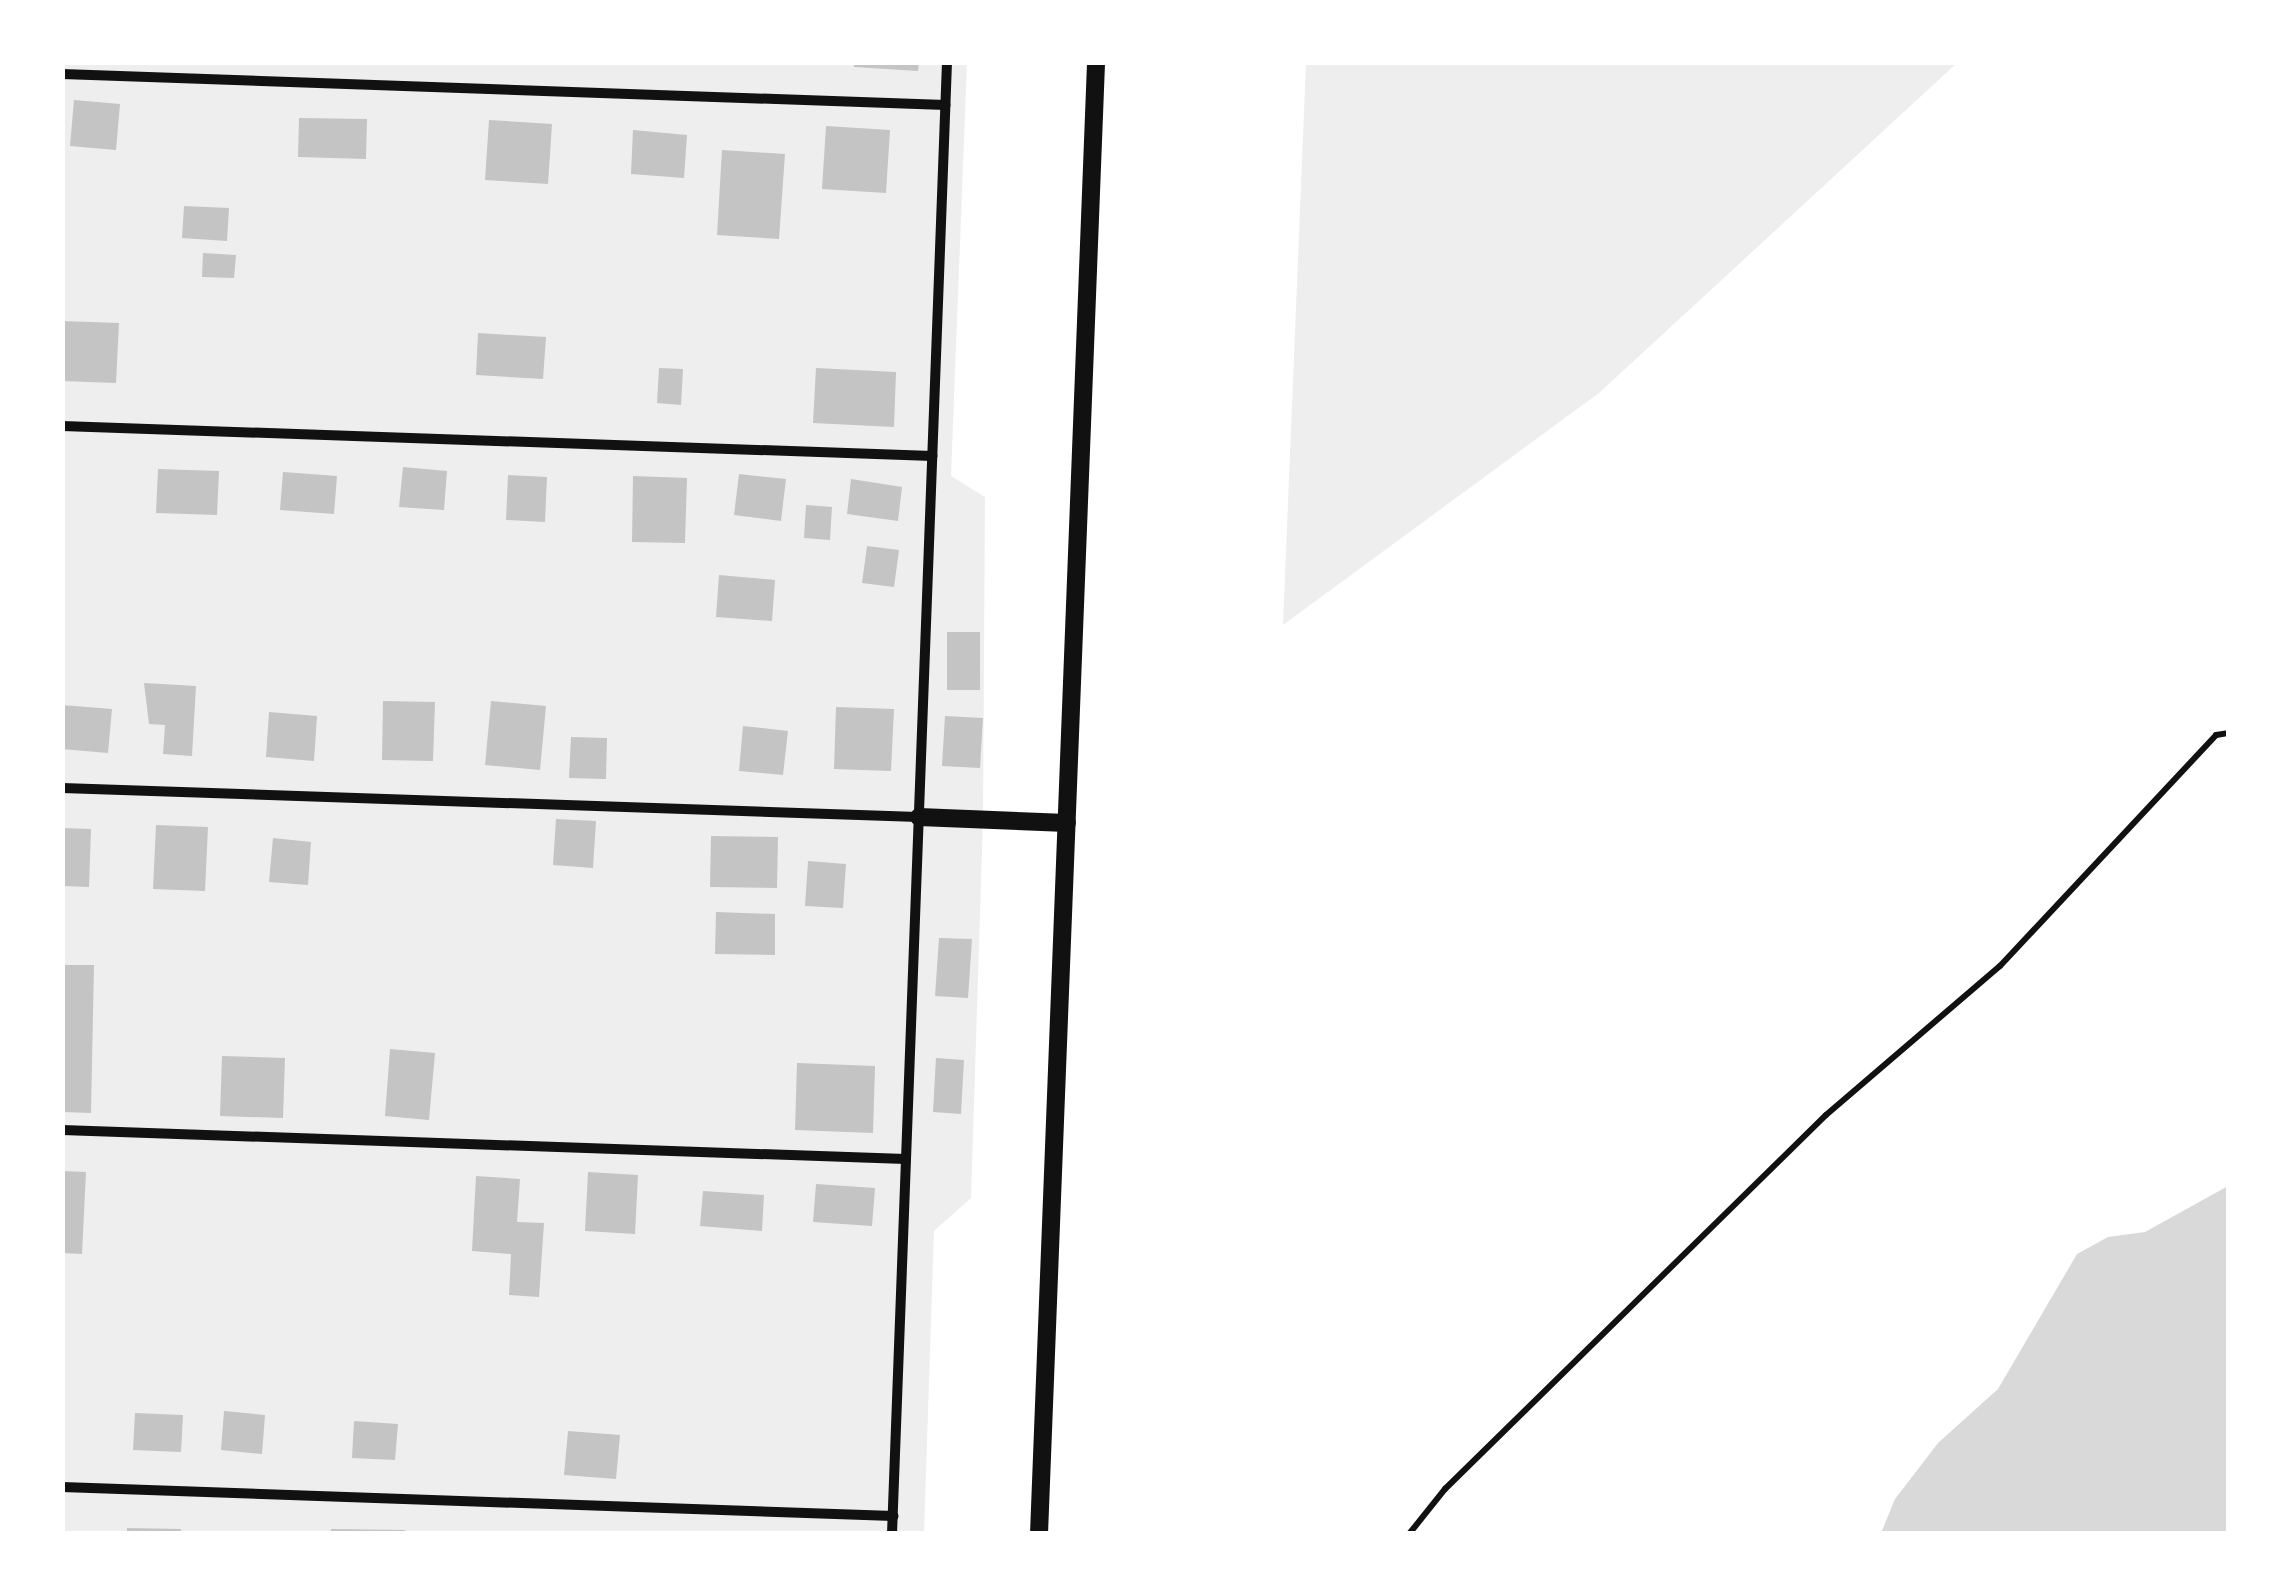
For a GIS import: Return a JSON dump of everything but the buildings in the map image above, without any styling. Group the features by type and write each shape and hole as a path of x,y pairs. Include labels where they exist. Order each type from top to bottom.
{"street":[{"path":"892,1534 947,62"},
{"path":"1040,1534 1096,62"},
{"path":"62,74 946,105"},
{"path":"62,426 932,456"},
{"path":"62,788 1067,823"},
{"path":"62,1130 906,1159"},
{"path":"62,1487 893,1516"}],"path":[{"path":"1410,1534 1445,1490 1812,1129 2000,966 2216,735 2228,733"}],"shaded area":[{"path":"1306,62 1957,63 1599,393 1283,625"},
{"path":"62,63 967,63 951,476 985,497 983,820 971,1198 934,1231 924,1533 63,1533"},
{"path":"2228,1186 2228,1533 1881,1533 1895,1499 1938,1443 1998,1389 2077,1254 2108,1237 2145,1232"}]}
